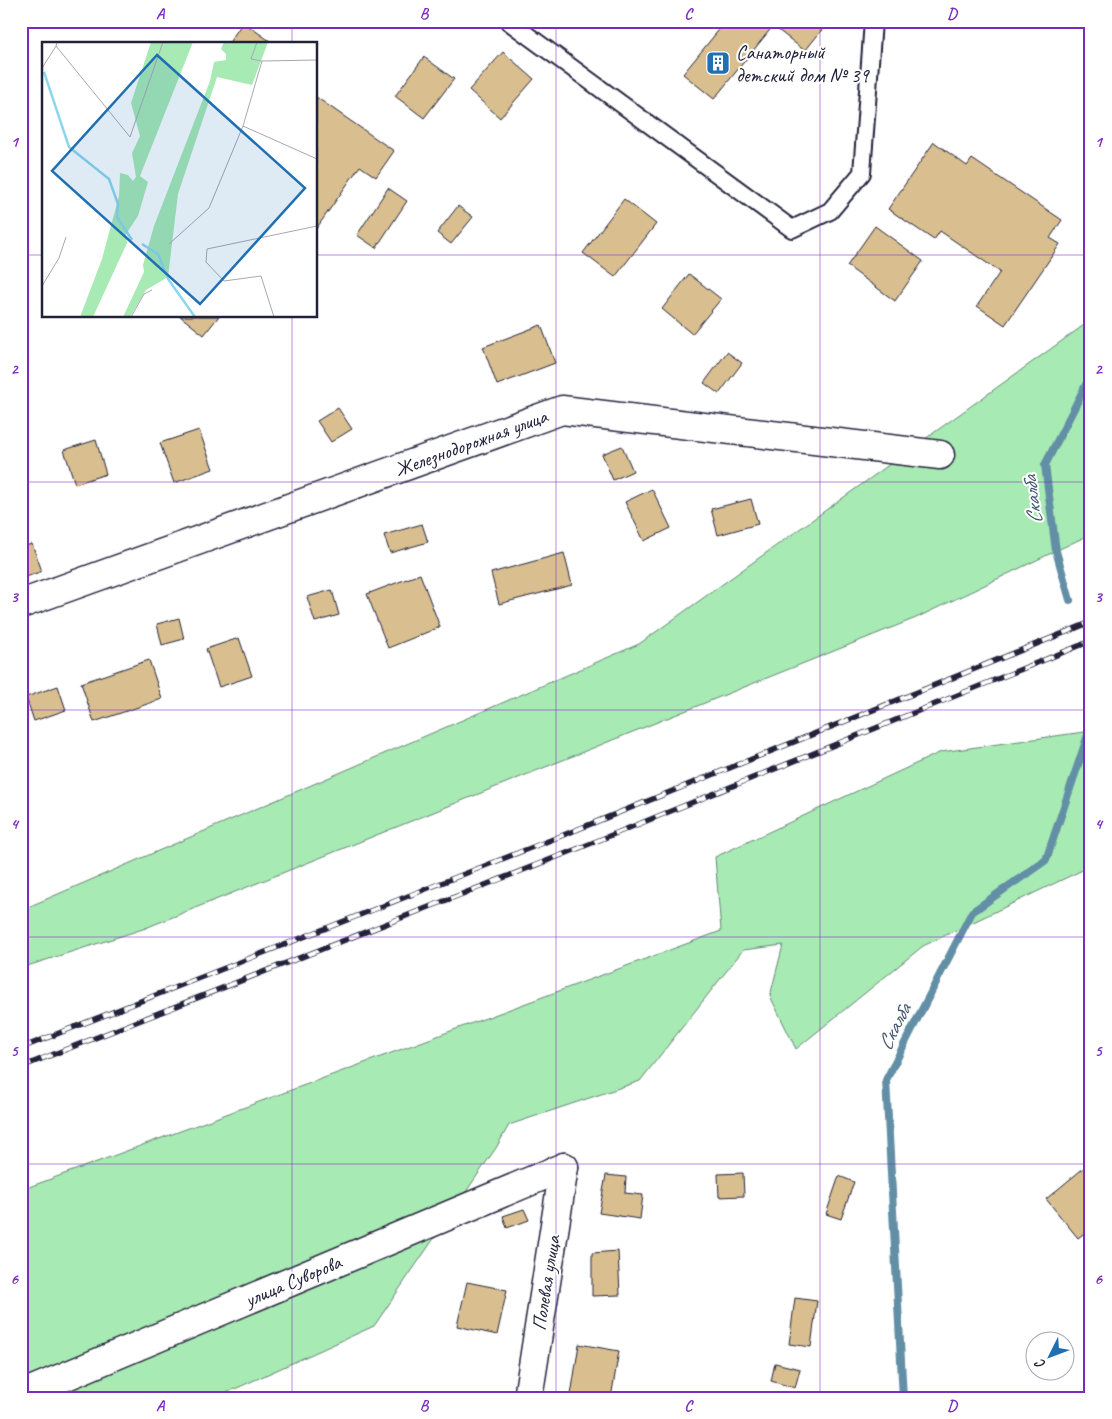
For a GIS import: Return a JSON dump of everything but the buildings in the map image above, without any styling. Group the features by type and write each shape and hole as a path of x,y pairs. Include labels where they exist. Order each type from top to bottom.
{"street":[{"name":"Железнодорожная улица","path":"21,604 562,410 940,455"},
{"name":"улица Суворова","path":"21,1395 564,1167"},
{"name":"Полевая улица","path":"528,1398 564,1167"}],"lane":[{"path":"508,21 792,229 830,210 862,173 873,21"}],"green space":[{"path":"1091,320 1091,534 916,618 143,929 21,968 21,910 639,644"},
{"path":"1091,731 1091,866 923,946 796,1049 770,996 783,945 743,950 640,1081 509,1125 496,1148 374,1326 215,1398 21,1398 21,1190 721,931 715,857 941,752"}],"waterway":[{"name":"Скалба","path":"1070,600 1056,551 1045,465 1091,375"},
{"name":"Скалба","path":"903,1398 886,1080 972,912 1046,860 1091,726"}],"railway":[{"path":"21,1048 571,832 1091,622"},
{"path":"21,1067 577,849 1091,641"}],"place":[{"name":"Санаторный детский дом № 39","path":"718,63"}]}
